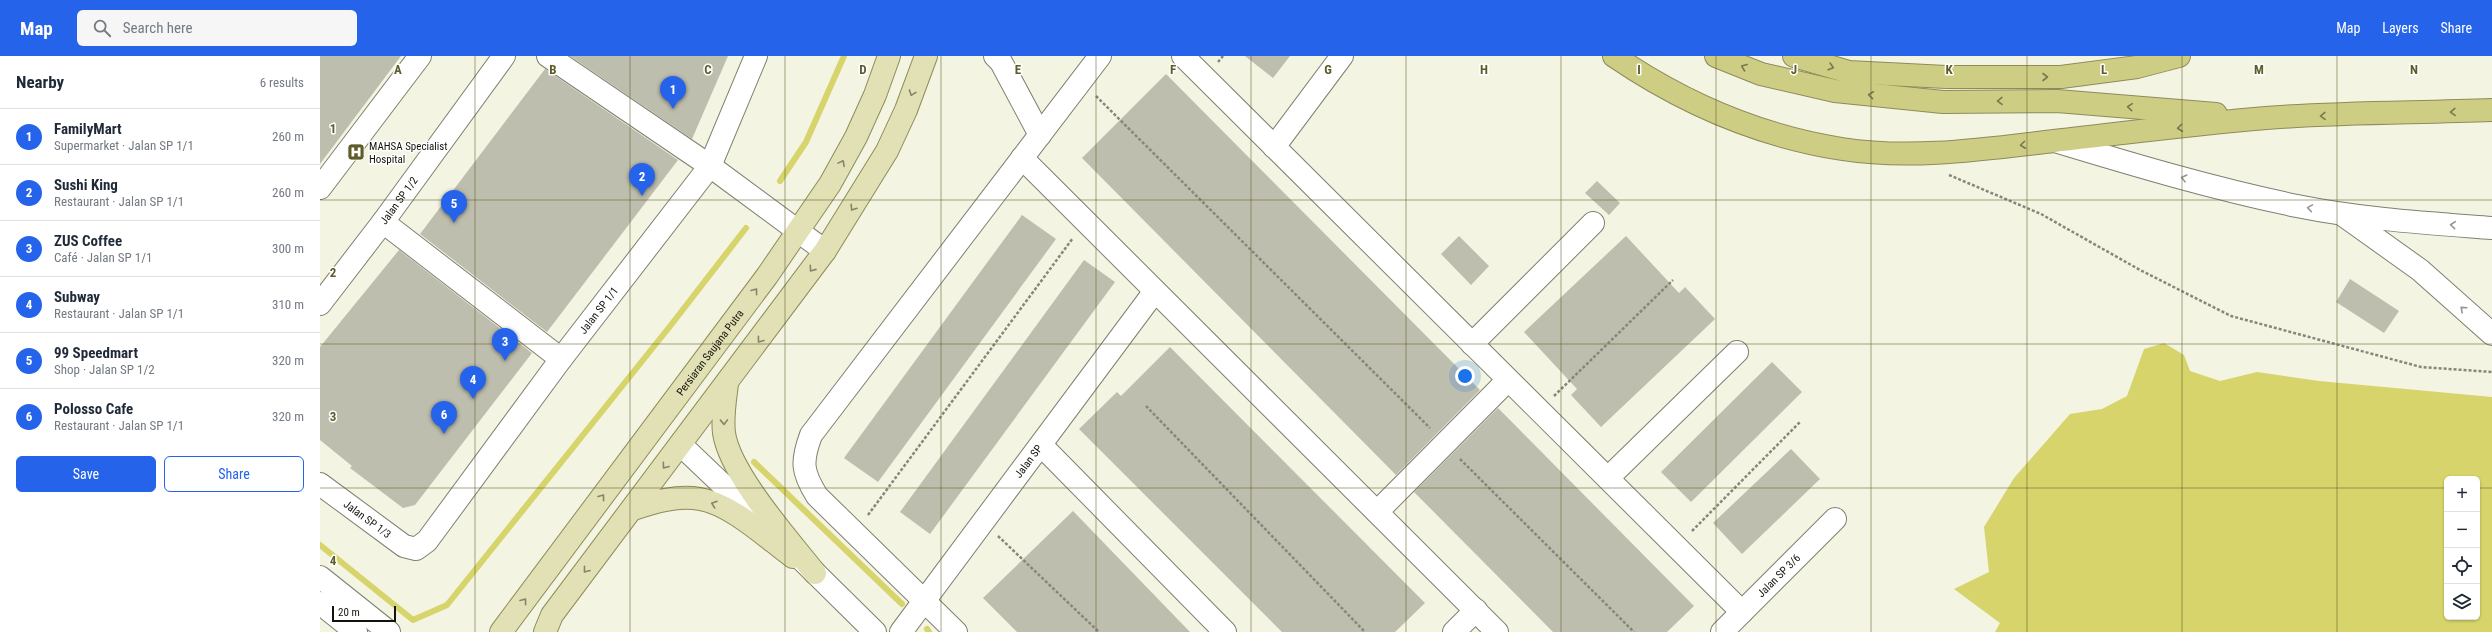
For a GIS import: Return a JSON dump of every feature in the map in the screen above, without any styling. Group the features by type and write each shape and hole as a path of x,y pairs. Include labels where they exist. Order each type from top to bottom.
{"highway":[{"path":"1614,56 1648,79 1730,120 1778,135 1843,149 1903,154 2004,148 2266,118 2492,110"},
{"path":"1716,56 1762,74 1835,92 1943,102 2057,101 2266,118"},
{"path":"1794,56 1849,72 1946,77 2061,77 2137,67 2180,56"}],"main road":[{"name":"Persiaran Saujana Putra","path":"501,632 798,231 830,184 856,138 875,95 889,56"},
{"path":"539,632 549,623 825,251 887,152 906,110 926,56"},
{"path":"727,383 724,427 730,452 755,497 815,573"},
{"path":"633,509 654,502 677,499 700,499 719,505 815,573"}],"street":[{"path":"320,188 420,56"},
{"name":"Jalan SP 1/2","path":"320,304 384,222 504,56"},
{"path":"548,56 710,166 825,251"},
{"name":"Jalan SP 1/1","path":"416,549 427,541 561,359 710,166 756,56"},
{"path":"956,632 817,496 806,479 803,463 811,436 1100,56"},
{"path":"1183,56 1742,612"},
{"path":"1274,147 1342,56"},
{"path":"1002,58 1040,135"},
{"path":"2055,141 2155,170 2297,206 2386,220 2492,228"},
{"path":"1022,158 1498,632"},
{"path":"2340,213 2420,270 2492,334"},
{"path":"384,222 561,359"},
{"path":"1472,344 1593,222"},
{"name":"Jalan SP","path":"901,632 1155,291"},
{"path":"1608,478 1737,352"},
{"path":"1377,512 1508,380"},
{"path":"681,445 875,632"},
{"path":"1041,445 1225,632"},
{"name":"Jalan SP 1/3","path":"320,484 404,546 416,549"},
{"name":"Jalan SP 3/6","path":"1722,632 1835,519"},
{"path":"320,578 389,632"},
{"path":"320,603 356,632"},
{"path":"1454,632 1476,610"}],"path":[{"path":"1081,81 1634,632"},
{"path":"1947,174 2041,214 2140,270 2231,316 2339,347 2421,367 2492,372"},
{"path":"855,533 1086,222"},
{"path":"1539,410 1673,280"},
{"path":"1146,406 1365,632"},
{"path":"1676,546 1801,420"},
{"path":"984,522 1099,632"}],"shaded area":[{"path":"2164,343 2184,355 2190,371 2220,381 2257,372 2319,381 2492,397 2492,632 1995,632 2000,623 1954,589 1989,572 1984,527 2014,478 2070,414 2102,409 2127,396 2144,349"}],"building":[{"path":"320,56 401,56 320,164"},
{"path":"570,56 728,56 692,139"},
{"path":"1245,56 1290,56 1273,78"},
{"path":"545,69 678,160 547,332 420,234"},
{"path":"1166,74 1480,390 1396,475 1082,158"},
{"path":"1597,181 1620,203 1609,215 1585,193"},
{"path":"1022,215 1056,239 878,482 844,458"},
{"path":"1459,236 1489,266 1471,285 1441,254"},
{"path":"1626,236 1679,293 1685,287 1715,319 1601,427 1571,395 1577,389 1524,332"},
{"path":"399,250 532,353 415,505 403,508 350,468 352,466 320,440 320,347"},
{"path":"1084,260 1115,282 930,534 900,512"},
{"path":"2350,279 2399,311 2384,333 2336,302"},
{"path":"1170,347 1425,603 1395,632 1282,632 1079,429 1117,392 1121,396"},
{"path":"1772,362 1802,392 1691,502 1661,472"},
{"path":"1498,408 1694,606 1667,632 1553,632 1414,492"},
{"path":"1791,449 1820,479 1742,554 1713,523"},
{"path":"1073,511 1190,632 1017,632 983,598"}],"waterway":[{"path":"780,181 806,142 844,56"},
{"path":"320,545 413,620 447,605 671,325 746,228"},
{"path":"754,462 902,604"}],"place":[{"name":"FamilyMart","path":"673,109"},
{"name":"MAHSA Specialist Hospital","path":"356,152"},
{"name":"Sushi King","path":"642,196"},
{"name":"99 Speedmart","path":"454,223"},
{"name":"ZUS Coffee","path":"505,361"},
{"name":"Subway","path":"473,399"},
{"name":"Polosso Cafe","path":"444,434"}]}
